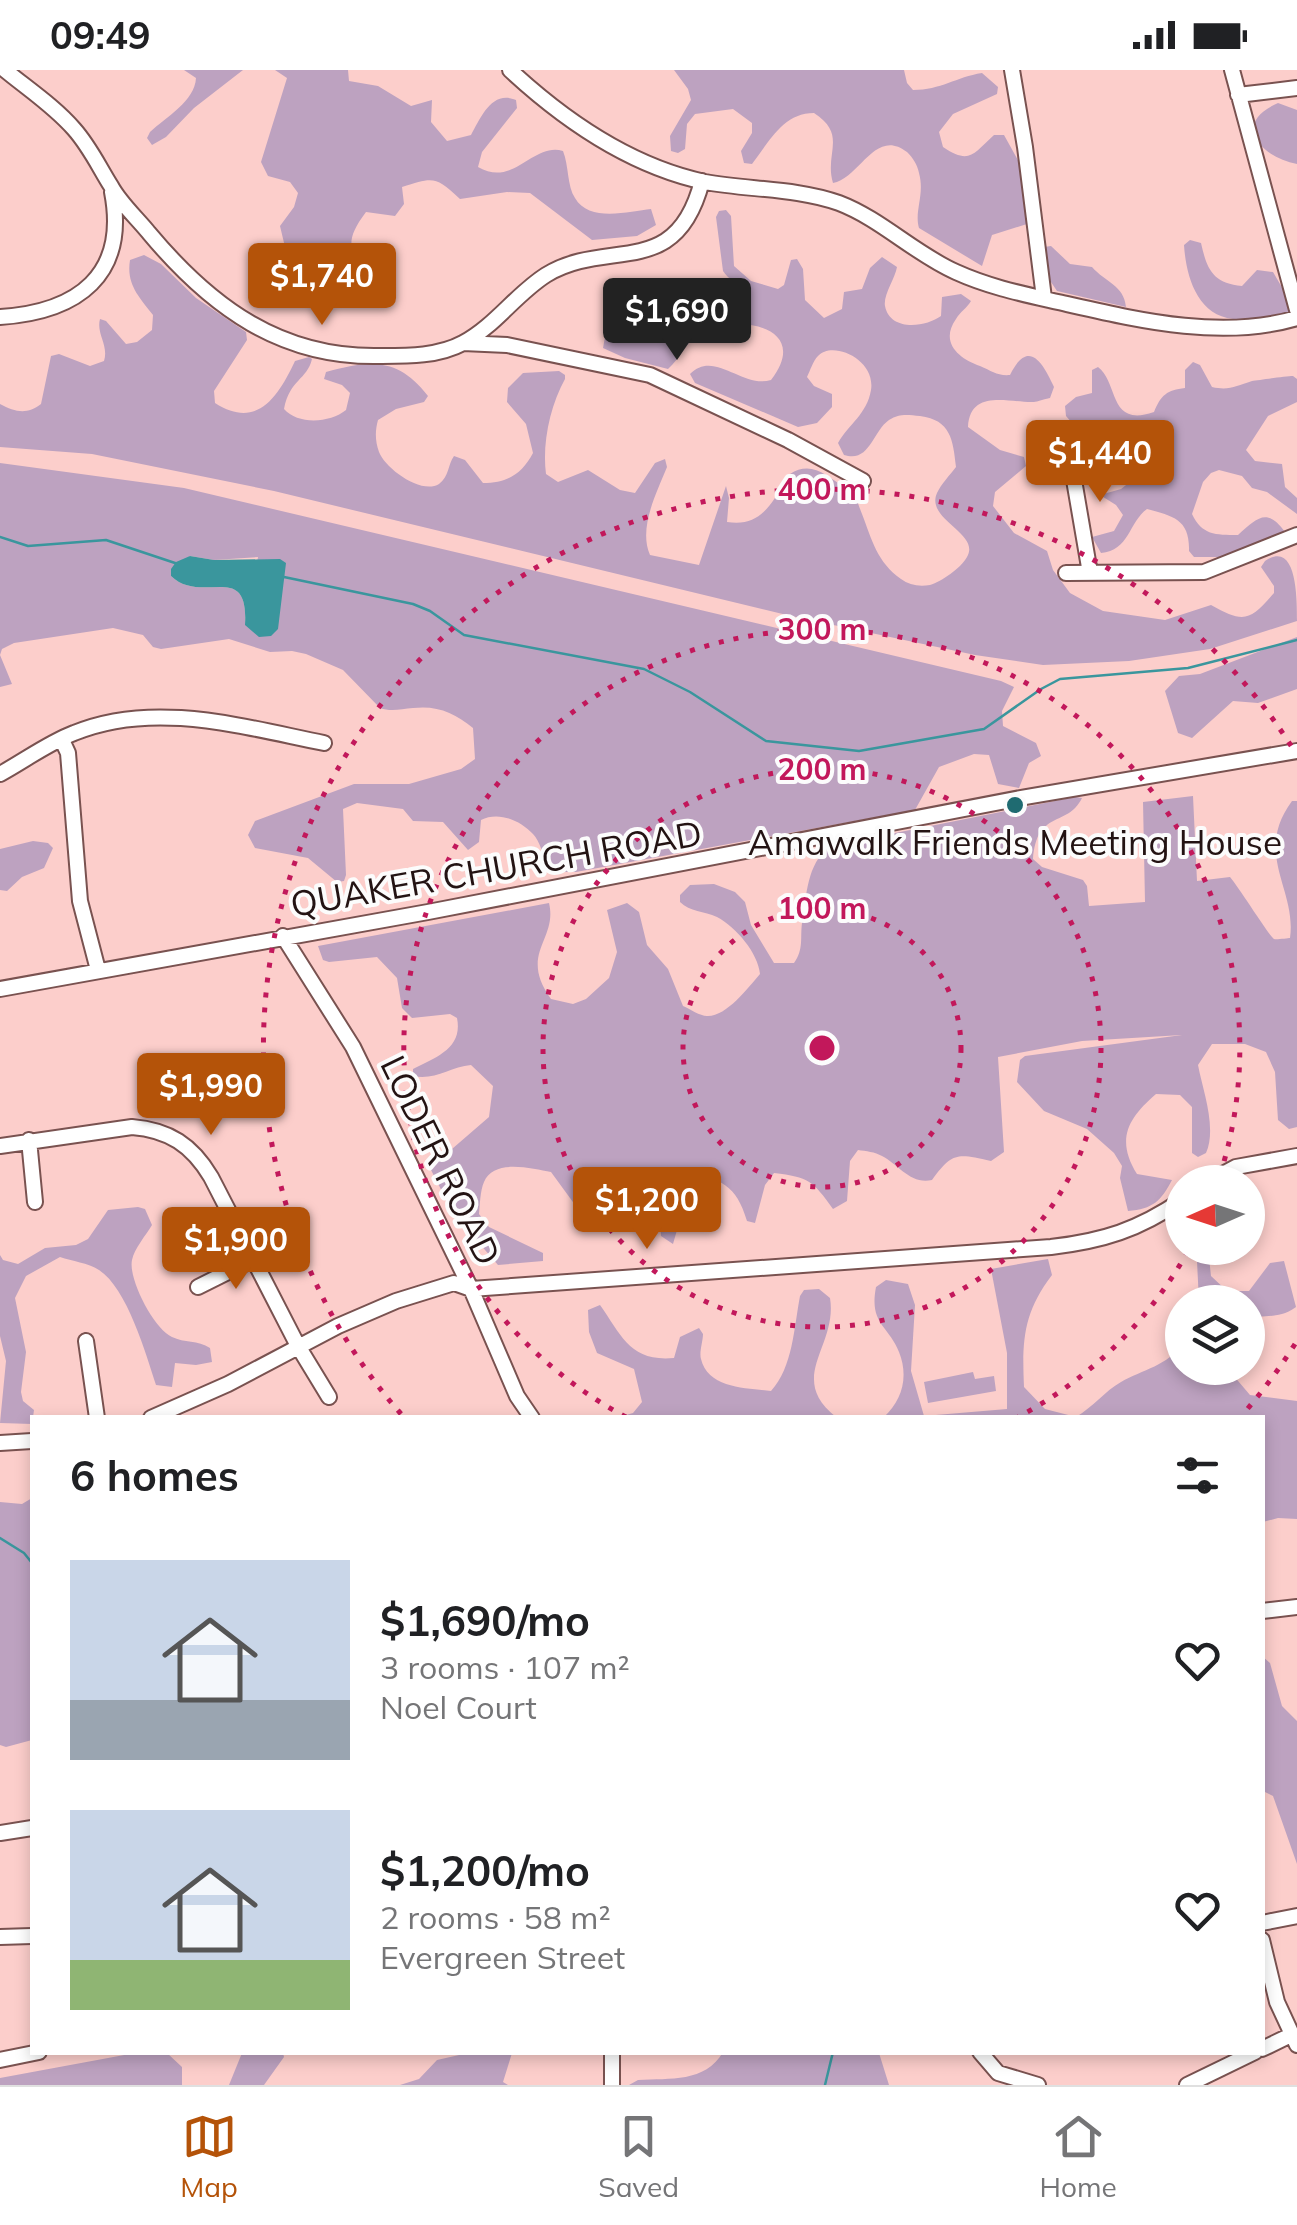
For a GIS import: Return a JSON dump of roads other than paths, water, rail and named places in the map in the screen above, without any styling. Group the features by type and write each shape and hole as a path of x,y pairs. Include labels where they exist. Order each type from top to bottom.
{"street":[{"path":"0,316 53,310 81,295 100,276 116,234 116,216 104,170 74,128 5,70"},
{"path":"510,70 546,103 604,142 702,181 818,197 844,205 910,248 957,272 1016,293 1189,326 1250,327 1297,314 1232,70"},
{"path":"1012,70 1044,298"},
{"path":"1238,94 1297,88"},
{"path":"110,186 177,267 252,326 323,352 364,356 434,353 464,343 545,276 567,266 636,253 666,240 680,230 690,214 702,181"},
{"path":"464,343 506,345 650,375 788,440 862,481"},
{"path":"1068,444 1090,573"},
{"path":"1066,573 1204,572 1297,535"},
{"path":"0,774 62,740 110,723 174,717 220,722 324,744"},
{"path":"62,740 68,753 80,901 98,970"},
{"name":"QUAKER CHURCH ROAD","path":"0,988 1297,750"},
{"name":"LODER ROAD","path":"283,936 353,1047 471,1289 517,1396 530,1415"},
{"path":"0,1146 132,1126 168,1134 200,1158 298,1346 329,1397"},
{"path":"29,1140 35,1202"},
{"path":"1247,1165 1297,1156"},
{"path":"158,1415 396,1301 454,1283 471,1289 1090,1242 1126,1232 1165,1210"},
{"path":"198,1286 254,1259"},
{"path":"86,1341 96,1415"},
{"path":"0,1443 30,1441"},
{"path":"1265,1611 1297,1607"},
{"path":"0,1833 30,1828"},
{"path":"1265,1922 1297,1916"},
{"path":"0,1937 30,1936"},
{"path":"1265,1952 1277,2002 1294,2040 1265,2048"},
{"path":"0,2060 30,2054"},
{"path":"612,2055 612,2085"},
{"path":"983,2055 998,2073 1038,2085"},
{"path":"1187,2085 1249,2055"}],"water":[{"path":"190,556 214,560 280,559 286,563 278,629 271,636 259,637 245,625 244,605 232,588 196,587 171,576 176,562"}],"waterway":[{"path":"0,537 28,546 106,540 178,564"},
{"path":"284,577 413,604 464,635 644,669 690,692 766,741 859,751 984,729 1060,679 1188,668 1297,640"},
{"path":"0,1538 30,1560"},
{"path":"825,2085 832,2055"}],"place":[{"name":"Amawalk Friends Meeting House","path":"1015,805"}]}
